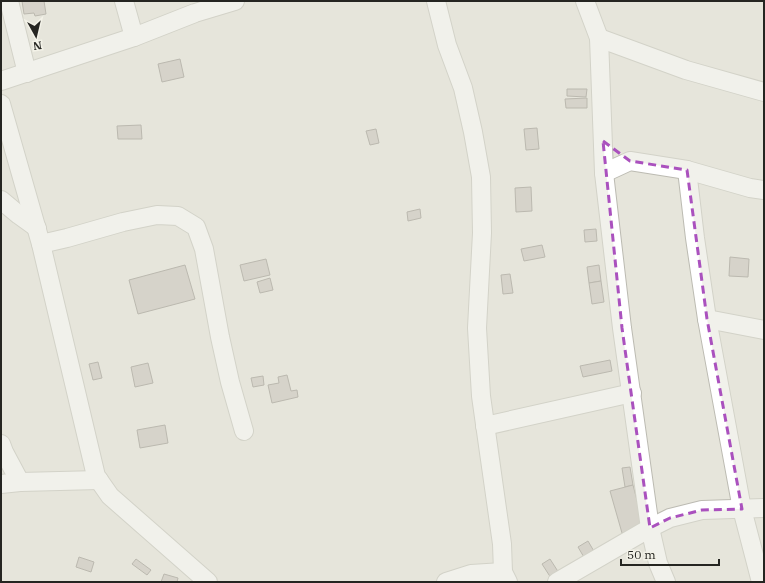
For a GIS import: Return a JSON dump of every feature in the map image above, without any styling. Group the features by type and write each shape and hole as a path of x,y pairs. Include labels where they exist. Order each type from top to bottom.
{"street":[{"path":"9,1 27,73"},
{"path":"124,1 134,37"},
{"path":"1,81 134,37 195,13 235,1"},
{"path":"436,1 447,45 463,88 481,177 482,233 478,328 481,396 506,577 471,574 446,582"},
{"path":"585,1 599,38 604,172 622,328 650,528 658,563 666,582"},
{"path":"599,38 686,70 764,92"},
{"path":"1,104 39,236 96,476 110,496 208,582"},
{"path":"603,141 630,161 687,170 750,188 764,190"},
{"path":"604,172 630,161"},
{"path":"687,170 707,319 742,509 761,575"},
{"path":"1,200 19,215 39,236 66,238 123,222 158,215 178,216 196,228 204,249 220,337 230,382 244,431"},
{"path":"707,319 764,330"},
{"path":"485,426 632,393"},
{"path":"1,444 20,482"},
{"path":"1,484 20,482 99,480"},
{"path":"557,582 670,518 702,510 764,508"}],"highlighted area":[{"path":"603,141 630,161 687,170 707,319 742,509 702,510 670,518 650,528 622,328"}],"building":[{"path":"22,1 44,1 46,14 35,16 34,13 24,14"},
{"path":"180,59 184,77 162,82 158,64"},
{"path":"567,89 587,89 586,97 567,96"},
{"path":"587,98 587,108 566,108 565,99"},
{"path":"141,125 142,139 118,139 117,126"},
{"path":"537,128 539,149 526,150 524,129"},
{"path":"376,129 379,143 370,145 366,131"},
{"path":"531,187 532,211 516,212 515,188"},
{"path":"420,209 421,218 408,221 407,212"},
{"path":"596,229 597,241 585,242 584,230"},
{"path":"542,245 545,257 524,261 521,249"},
{"path":"730,257 749,259 748,277 729,276"},
{"path":"266,259 270,275 244,281 240,265"},
{"path":"185,265 195,299 138,314 129,280"},
{"path":"599,265 601,281 589,283 587,267"},
{"path":"510,274 513,293 503,294 501,275"},
{"path":"270,278 273,290 260,293 257,282"},
{"path":"601,281 604,302 592,304 589,283"},
{"path":"610,360 612,371 583,377 580,366"},
{"path":"98,362 102,378 93,380 89,364"},
{"path":"148,363 153,383 135,387 131,367"},
{"path":"287,375 291,391 297,390 298,397 272,403 268,385 279,383 278,377"},
{"path":"263,376 264,385 253,387 251,378"},
{"path":"165,425 168,443 140,448 137,430"},
{"path":"630,467 633,485 625,487 622,468"},
{"path":"633,485 644,527 622,533 610,491"},
{"path":"588,541 595,553 585,559 578,547"},
{"path":"79,557 94,562 91,572 76,567"},
{"path":"136,559 151,570 147,575 132,564"},
{"path":"550,559 559,573 551,578 542,564"},
{"path":"164,574 178,578 177,582 161,582"}]}
